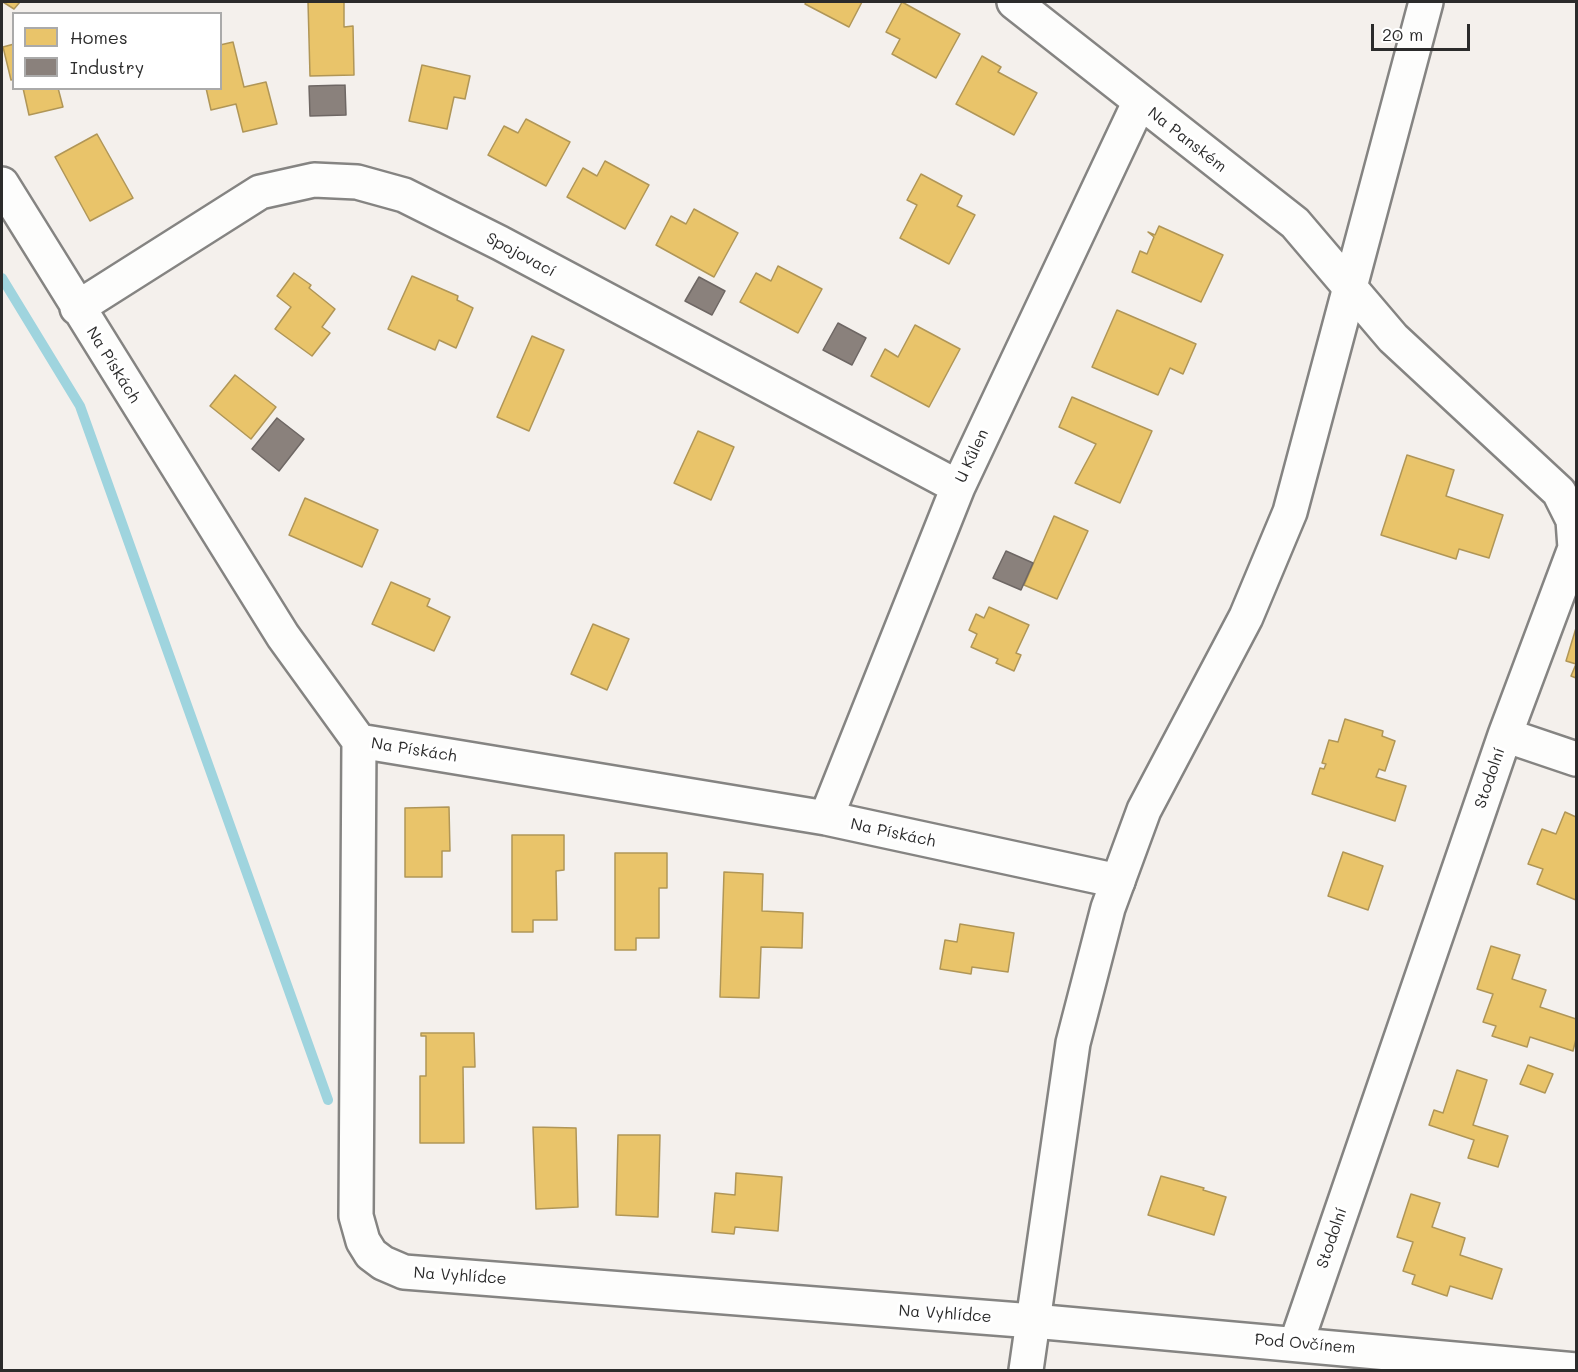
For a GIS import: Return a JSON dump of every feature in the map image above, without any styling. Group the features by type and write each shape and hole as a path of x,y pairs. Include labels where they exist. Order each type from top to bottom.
{"street":[{"name":"Na Panském","path":"1014,2 1138,102 1295,223 1348,289"},
{"path":"1026,1371 1073,1043 1108,908 1144,810 1246,617 1290,512 1426,2"},
{"name":"U Kůlen","path":"826,819 958,487 1138,102"},
{"name":"Spojovací","path":"77,308 260,192 314,180 357,182 404,195 500,243 958,487"},
{"name":"Na Pískách","path":"2,184 283,636 359,741 826,819 1118,881"},
{"name":"Stodolní","path":"1296,1344 1505,735 1575,548 1573,520 1559,492 1393,338 1348,289"},
{"path":"1505,735 1576,759"},
{"name":"Na Vyhlídce","path":"359,741 356,1216 358,1230 371,1254 383,1263 404,1272 1033,1321"},
{"name":"Pod Ovčínem","path":"1033,1321 1576,1370"}],"building: Homes":[{"path":"3,2 20,2 14,9"},
{"path":"308,2 344,2 344,27 353,26 354,75 310,76"},
{"path":"806,2 862,2 849,27 805,4"},
{"path":"902,2 960,34 936,78 892,54 900,39 886,32"},
{"path":"233,42 244,87 266,82 277,124 243,132 236,104 211,110 206,90 222,90 222,45"},
{"path":"12,45 11,80 3,47"},
{"path":"982,56 1001,67 998,72 1037,93 1014,135 956,104"},
{"path":"422,65 470,76 465,99 454,97 447,129 409,121"},
{"path":"23,90 59,90 63,107 29,115"},
{"path":"526,119 570,142 546,186 488,155 504,126 518,133"},
{"path":"97,134 133,198 90,221 55,157"},
{"path":"605,161 649,185 625,229 567,197 583,168 597,176"},
{"path":"921,174 962,196 957,206 975,215 949,264 900,238 917,205 907,200"},
{"path":"694,209 738,233 714,277 656,245 671,216 686,224"},
{"path":"1159,226 1223,255 1201,302 1132,272 1140,251 1147,254 1154,237 1148,232 1155,235"},
{"path":"778,266 822,289 798,333 740,302 756,273 771,281"},
{"path":"294,273 311,285 309,288 335,309 322,327 330,333 312,356 275,329 291,307 277,296"},
{"path":"412,276 458,296 457,300 473,308 456,348 439,340 435,350 388,329"},
{"path":"1117,310 1196,344 1183,374 1170,368 1158,395 1092,367"},
{"path":"915,325 960,349 929,407 871,376 885,349 898,357"},
{"path":"532,336 564,350 529,431 497,417"},
{"path":"235,375 276,407 251,439 210,406"},
{"path":"1072,397 1152,431 1120,503 1075,483 1096,444 1059,427"},
{"path":"698,431 734,447 711,500 674,483"},
{"path":"1407,455 1454,470 1446,496 1503,515 1489,558 1459,549 1456,559 1381,535"},
{"path":"305,498 378,530 362,567 289,535"},
{"path":"1054,516 1088,531 1057,599 1024,585"},
{"path":"391,582 430,599 427,606 450,617 434,651 372,624"},
{"path":"989,607 1029,625 1016,653 1021,655 1014,671 996,663 998,659 971,647 977,634 969,630 976,614 984,618"},
{"path":"593,624 629,639 607,690 571,674"},
{"path":"1576,628 1576,664 1566,661"},
{"path":"1576,664 1576,678 1571,676"},
{"path":"1345,719 1383,731 1382,736 1395,741 1385,771 1379,769 1376,777 1406,786 1395,821 1312,794 1320,768 1324,769 1326,764 1322,763 1329,740 1338,742"},
{"path":"449,807 450,851 442,851 442,877 405,877 405,808"},
{"path":"1565,812 1576,817 1576,900 1537,884 1543,869 1528,864 1542,829 1556,834"},
{"path":"512,835 564,835 564,870 556,871 557,920 533,920 533,932 512,932"},
{"path":"1343,852 1383,866 1368,910 1328,896"},
{"path":"615,853 667,853 667,888 659,888 659,938 636,938 636,950 615,950"},
{"path":"724,872 763,874 762,911 803,913 802,948 761,947 759,998 720,997"},
{"path":"960,924 1014,933 1008,972 972,967 971,974 940,969 945,940 957,942"},
{"path":"1491,946 1520,955 1512,979 1546,990 1540,1007 1576,1019 1576,1039 1573,1051 1530,1037 1527,1047 1492,1036 1496,1026 1483,1022 1493,994 1477,989"},
{"path":"421,1033 474,1033 475,1067 463,1067 464,1143 420,1143 420,1076 426,1076 426,1036 421,1036"},
{"path":"1528,1065 1553,1074 1545,1093 1520,1084"},
{"path":"1457,1070 1487,1080 1473,1125 1508,1136 1498,1167 1468,1158 1474,1140 1429,1125 1434,1110 1443,1113"},
{"path":"533,1127 576,1128 578,1207 536,1209"},
{"path":"618,1135 660,1135 658,1217 616,1215"},
{"path":"736,1173 782,1177 778,1231 735,1227 734,1234 712,1232 715,1193 735,1195"},
{"path":"1161,1176 1204,1188 1203,1190 1226,1197 1214,1235 1148,1215"},
{"path":"1411,1194 1440,1203 1432,1227 1465,1238 1460,1255 1502,1269 1492,1299 1450,1286 1447,1296 1412,1284 1415,1275 1403,1271 1413,1242 1397,1237"}],"building: Industry":[{"path":"345,85 346,115 310,116 309,86"},
{"path":"699,277 725,291 712,315 685,301"},
{"path":"838,323 866,338 852,365 823,350"},
{"path":"277,418 304,439 279,471 252,449"},
{"path":"1006,551 1033,563 1021,590 993,578"}],"waterway":[{"path":"2,278 80,406 328,1100"}]}
